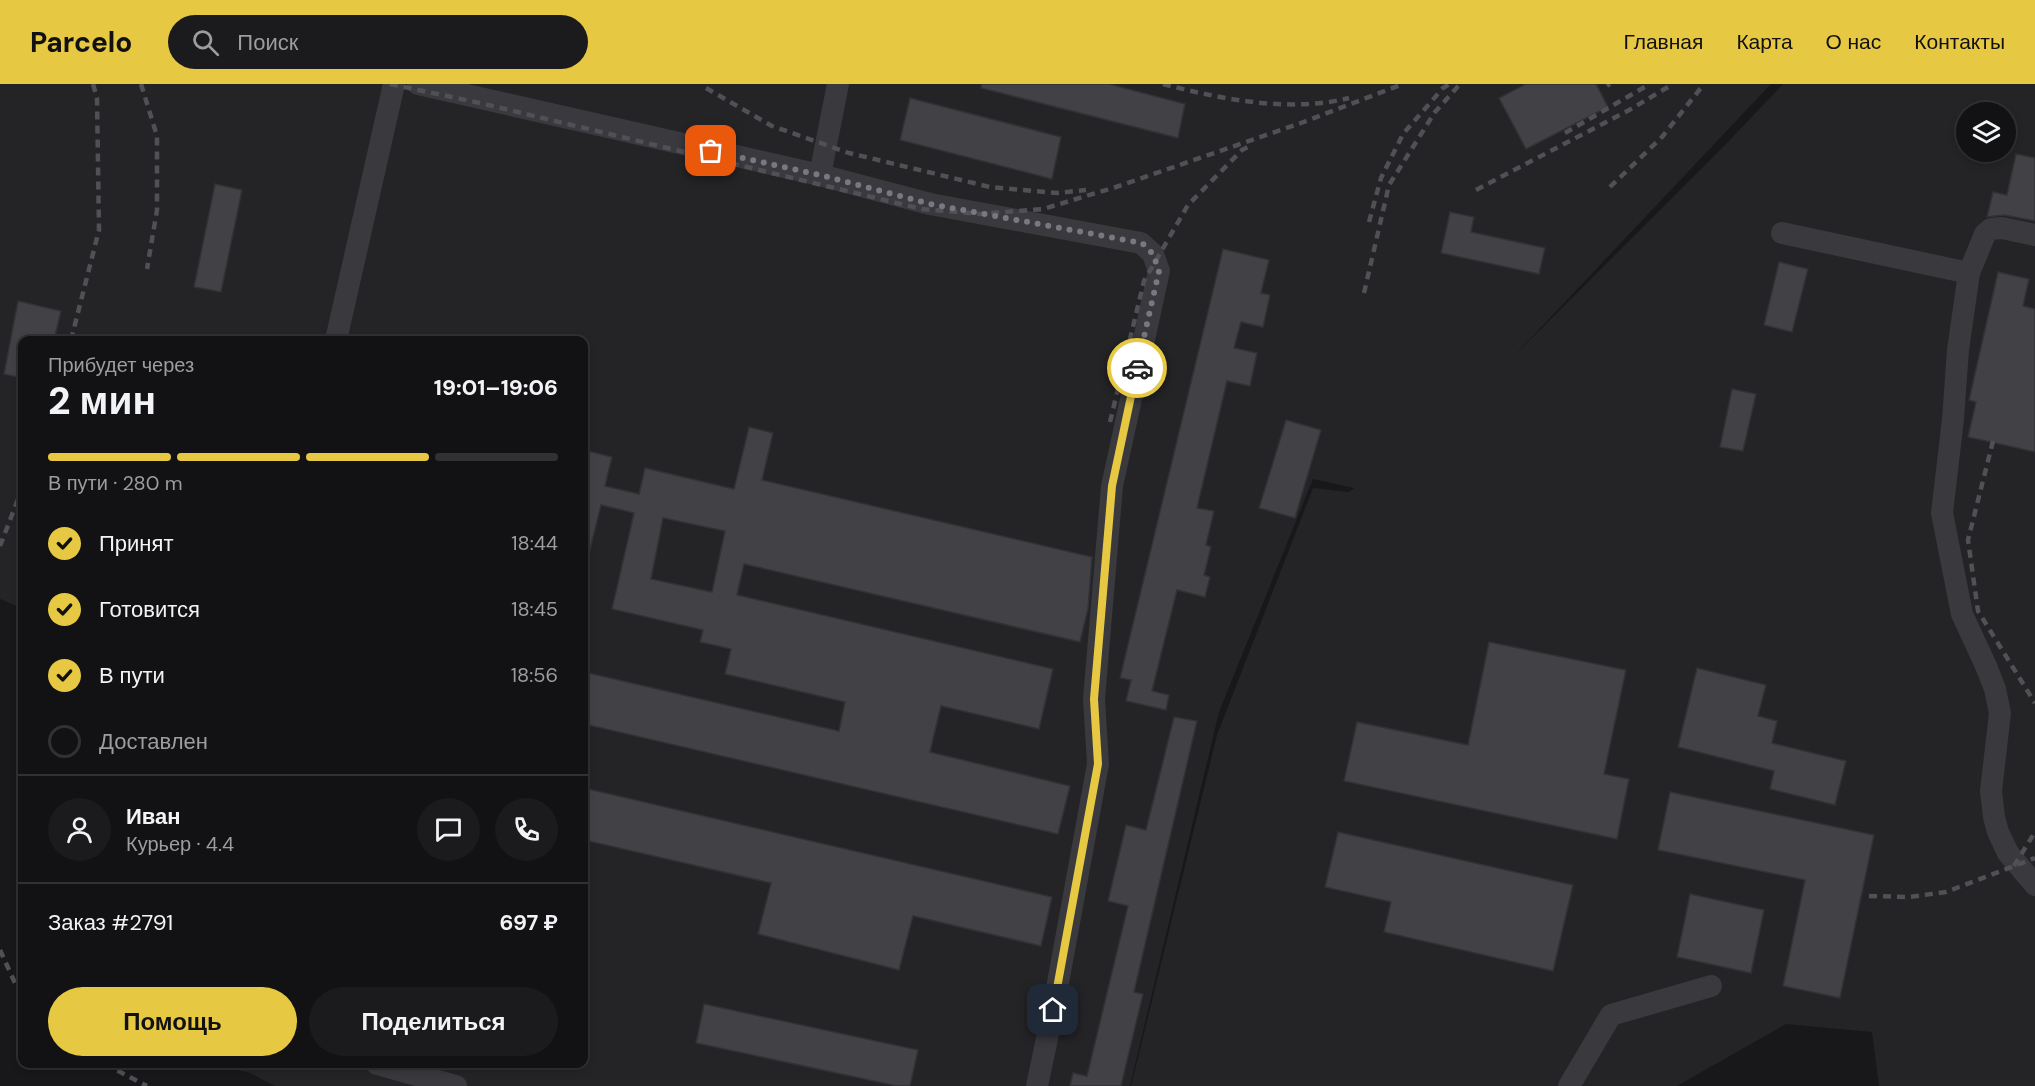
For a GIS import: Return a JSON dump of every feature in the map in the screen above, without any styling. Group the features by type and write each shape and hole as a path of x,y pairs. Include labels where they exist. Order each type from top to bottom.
{"lane":[{"path":"337,336 394,84"},
{"path":"418,84 820,175 930,204 1142,243 1153,254 1159,271 1112,486 1094,699 1098,764 1037,1086"},
{"path":"820,175 838,84"},
{"path":"2035,235 2002,228 1990,229 1985,234 1969,273 1958,350 1942,513 1962,614 1995,689 2000,713 1991,791 1994,817 1998,832 2008,852 2035,885"},
{"path":"1782,233 1969,273"},
{"path":"1569,1086 1611,1015 1711,986"},
{"path":"391,1068 456,1086"}],"shaded area":[{"path":"0,84 1771,84 1514,356 1783,84 2035,84 2035,1086 1879,1086 1872,1032 1786,1024 1677,1086 1131,1086 1217,735 1313,488 1349,492 1354,488 1313,479 1219,712 1130,1086 275,1086 250,1073 227,1068 588,1068 588,336 18,336 18,606 0,599"}],"building":[{"path":"982,84 1109,84 1185,104 1178,138 981,88"},
{"path":"1526,84 1596,84 1608,107 1526,149 1499,98"},
{"path":"910,98 1061,137 1052,179 900,140"},
{"path":"2016,154 2035,158 2035,221 2004,215 1987,217 1993,192 2007,195"},
{"path":"215,184 242,190 221,292 194,287"},
{"path":"1450,212 1474,217 1471,232 1545,248 1539,274 1441,253"},
{"path":"1223,249 1269,260 1261,293 1270,295 1263,327 1241,322 1234,348 1257,353 1250,386 1227,381 1197,508 1214,511 1206,545 1211,547 1204,575 1210,577 1205,597 1177,590 1152,691 1169,695 1166,710 1126,701 1131,680 1120,678"},
{"path":"1779,262 1808,269 1792,332 1764,325"},
{"path":"1998,272 2029,279 2023,306 2035,309 2035,452 1968,437 1976,402 1969,400"},
{"path":"18,301 61,311 55,336 18,336 18,377 4,374"},
{"path":"1732,389 1756,394 1743,451 1720,447"},
{"path":"1286,420 1321,430 1295,518 1259,508"},
{"path":"749,427 773,433 762,480 1092,557 1088,609 1080,642 744,564 737,595 1053,669 1039,729 941,706 930,752 1070,786 1058,834 588,725 588,673 839,731 845,702 725,674 731,649 700,642 703,630 612,609 634,513 601,505 588,558 588,451 612,457 605,486 639,494 645,468 734,489","holes":["663,518 725,531 712,592 651,579"]},
{"path":"1489,642 1626,670 1604,774 1629,779 1617,839 1344,781 1357,722 1468,745"},
{"path":"1697,668 1766,685 1758,716 1777,721 1772,743 1846,761 1835,805 1770,789 1774,771 1678,747"},
{"path":"1174,717 1197,721 1134,992 1143,994 1121,1086 1070,1086 1073,1073 1087,1076 1128,906 1108,901 1126,825 1146,830"},
{"path":"588,789 1052,897 1041,946 913,916 899,970 758,934 771,883 588,841"},
{"path":"1670,792 1874,835 1840,998 1783,986 1805,880 1658,850"},
{"path":"1338,832 1573,885 1553,971 1384,932 1391,902 1325,887"},
{"path":"1690,894 1764,910 1751,973 1677,957"},
{"path":"704,1004 918,1050 910,1086 897,1086 696,1043"}],"railway":[{"path":"72,336 99,230 97,98 93,84"},
{"path":"141,84 157,136 157,210 147,269"},
{"path":"390,84 480,103 922,209 980,214 1043,209 1116,187 1301,123 1403,84"},
{"path":"1163,84 1208,95 1279,104 1303,104 1349,98"},
{"path":"1369,222 1381,178 1403,134 1443,88 1450,84"},
{"path":"1364,293 1389,185 1435,112 1460,84"},
{"path":"1565,133 1650,84"},
{"path":"1476,190 1631,109 1673,84"},
{"path":"1610,187 1662,137 1704,84"},
{"path":"706,88 772,126 849,153 990,187 1057,193 1086,190"},
{"path":"1110,422 1144,281 1188,205 1242,150 1252,145"},
{"path":"1993,441 1968,540 1978,611 2035,703"},
{"path":"0,546 18,499"},
{"path":"2014,866 2035,832"},
{"path":"1869,896 1909,897 1946,892 2035,858"},
{"path":"0,950 18,987"},
{"path":"113,1068 147,1086"}],"way so far":[{"path":"711,151 820,175 930,204 1142,243 1153,254 1159,271 1137,368"}],"route":[{"path":"1053,1010 1098,764 1094,699 1112,486 1137,368"}]}
